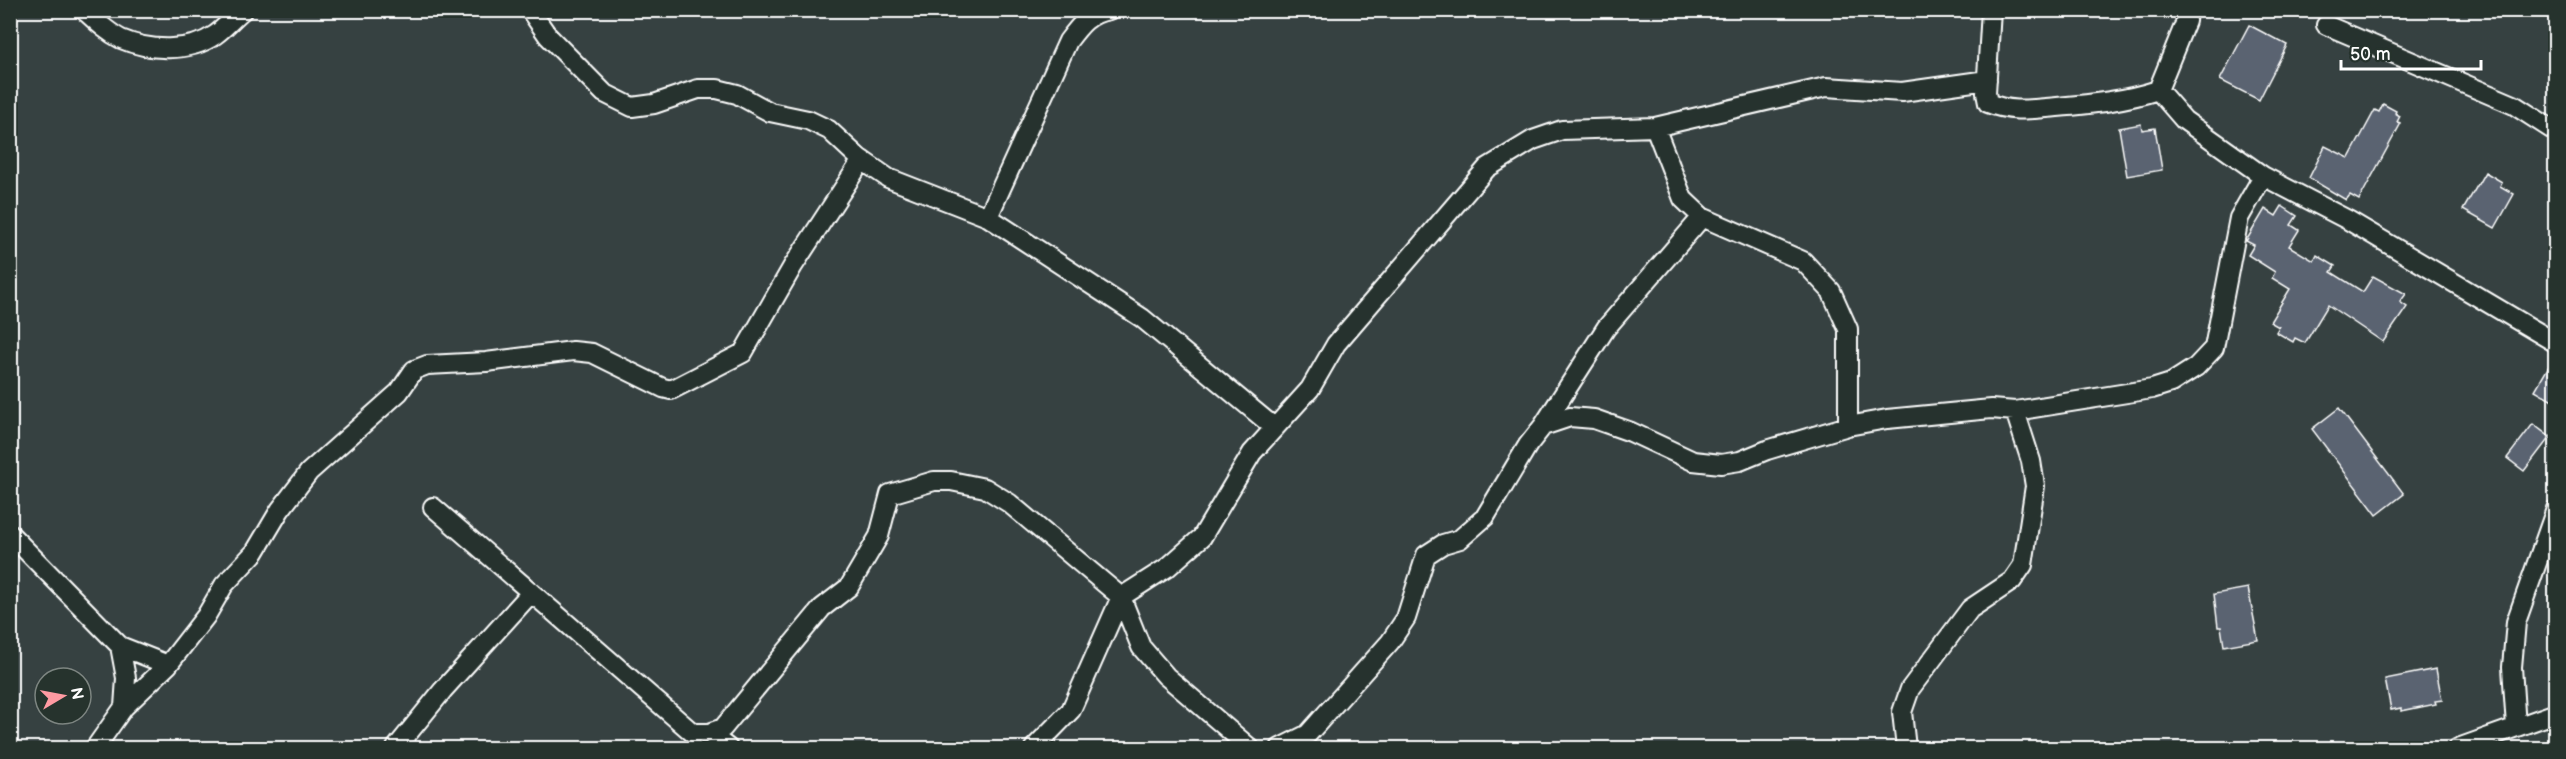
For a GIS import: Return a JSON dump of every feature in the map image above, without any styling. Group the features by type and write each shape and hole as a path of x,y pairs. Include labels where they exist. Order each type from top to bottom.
{"street":[{"path":"84,10 104,29 122,39 167,47 190,47 215,35 243,10"},
{"path":"530,10 548,36 604,93 632,107 654,104 698,89 717,89 737,94 770,112 808,120 829,130 862,160 888,178 988,218 1142,318 1275,428"},
{"path":"988,218 1068,41 1081,24 1096,12 1109,10"},
{"path":"1991,10 1987,80 1989,103 2000,108 2029,112 2113,102 2158,90"},
{"path":"2158,90 2187,21 2187,10"},
{"path":"2326,25 2514,105 2556,132"},
{"path":"1034,748 1071,710 1121,597 1168,567 1202,537 1252,453 1310,389 1336,344 1486,168 1533,140 1562,130 1655,127 1826,87 1902,92 1987,80"},
{"path":"2158,90 2184,120 2263,176 2348,220 2556,344"},
{"path":"1655,127 1683,200 1702,217 1803,261 1831,291 1848,329 1848,426"},
{"path":"95,748 124,707 168,665 206,616 224,585 255,552 280,510 309,472 399,392 414,370 427,365 486,362 573,351 592,353 671,390 742,353 793,266 862,160"},
{"path":"1543,426 1570,417 1594,419 1631,432 1693,461 1720,464 1740,461 1767,450 1848,426 1887,419 1991,409 2015,411 2152,389 2171,383 2196,367 2214,348 2239,218 2263,176"},
{"path":"1280,748 1308,734 1390,642 1406,618 1426,555 1443,544 1460,539 1485,517 1528,445 1543,426 1606,328 1702,217"},
{"path":"1906,748 1902,712 1910,689 1970,609 2012,581 2023,565 2035,486 2031,461 2015,411"},
{"path":"433,507 530,594 693,733 709,733 723,728 822,608 849,587 879,536 890,494 934,481 951,481 985,488 1009,503 1121,597 1141,647 1166,676 1250,748"},
{"path":"2516,727 2512,667 2516,622 2556,510"},
{"path":"10,534 120,646 168,665"},
{"path":"396,748 443,690 530,594"},
{"path":"120,646 126,678 124,707"},
{"path":"2458,748 2556,713"},
{"path":"709,733 728,748"}],"building":[{"path":"2249,25 2287,45 2259,100 2220,80"},
{"path":"2383,104 2396,111 2395,113 2400,116 2397,122 2401,123 2359,200 2350,195 2346,200 2309,178 2325,146 2349,158 2375,110 2379,112"},
{"path":"2141,124 2142,130 2155,128 2162,170 2127,176 2119,128"},
{"path":"2485,172 2502,182 2500,186 2514,194 2495,228 2463,210"},
{"path":"2282,206 2297,216 2291,225 2299,230 2289,246 2314,261 2317,255 2335,266 2331,272 2363,292 2373,276 2406,294 2400,302 2407,307 2383,342 2328,305 2305,343 2295,338 2293,342 2276,332 2279,327 2270,322 2290,289 2272,278 2275,272 2248,255 2254,245 2246,241 2265,209 2276,216"},
{"path":"2556,354 2556,402 2535,390"},
{"path":"2339,408 2404,494 2377,515 2312,429"},
{"path":"2533,424 2550,437 2524,471 2507,458"},
{"path":"2248,588 2258,640 2224,646 2221,627 2218,627 2214,594"},
{"path":"2436,669 2442,700 2435,701 2436,704 2401,711 2401,708 2391,710 2385,679"}]}
